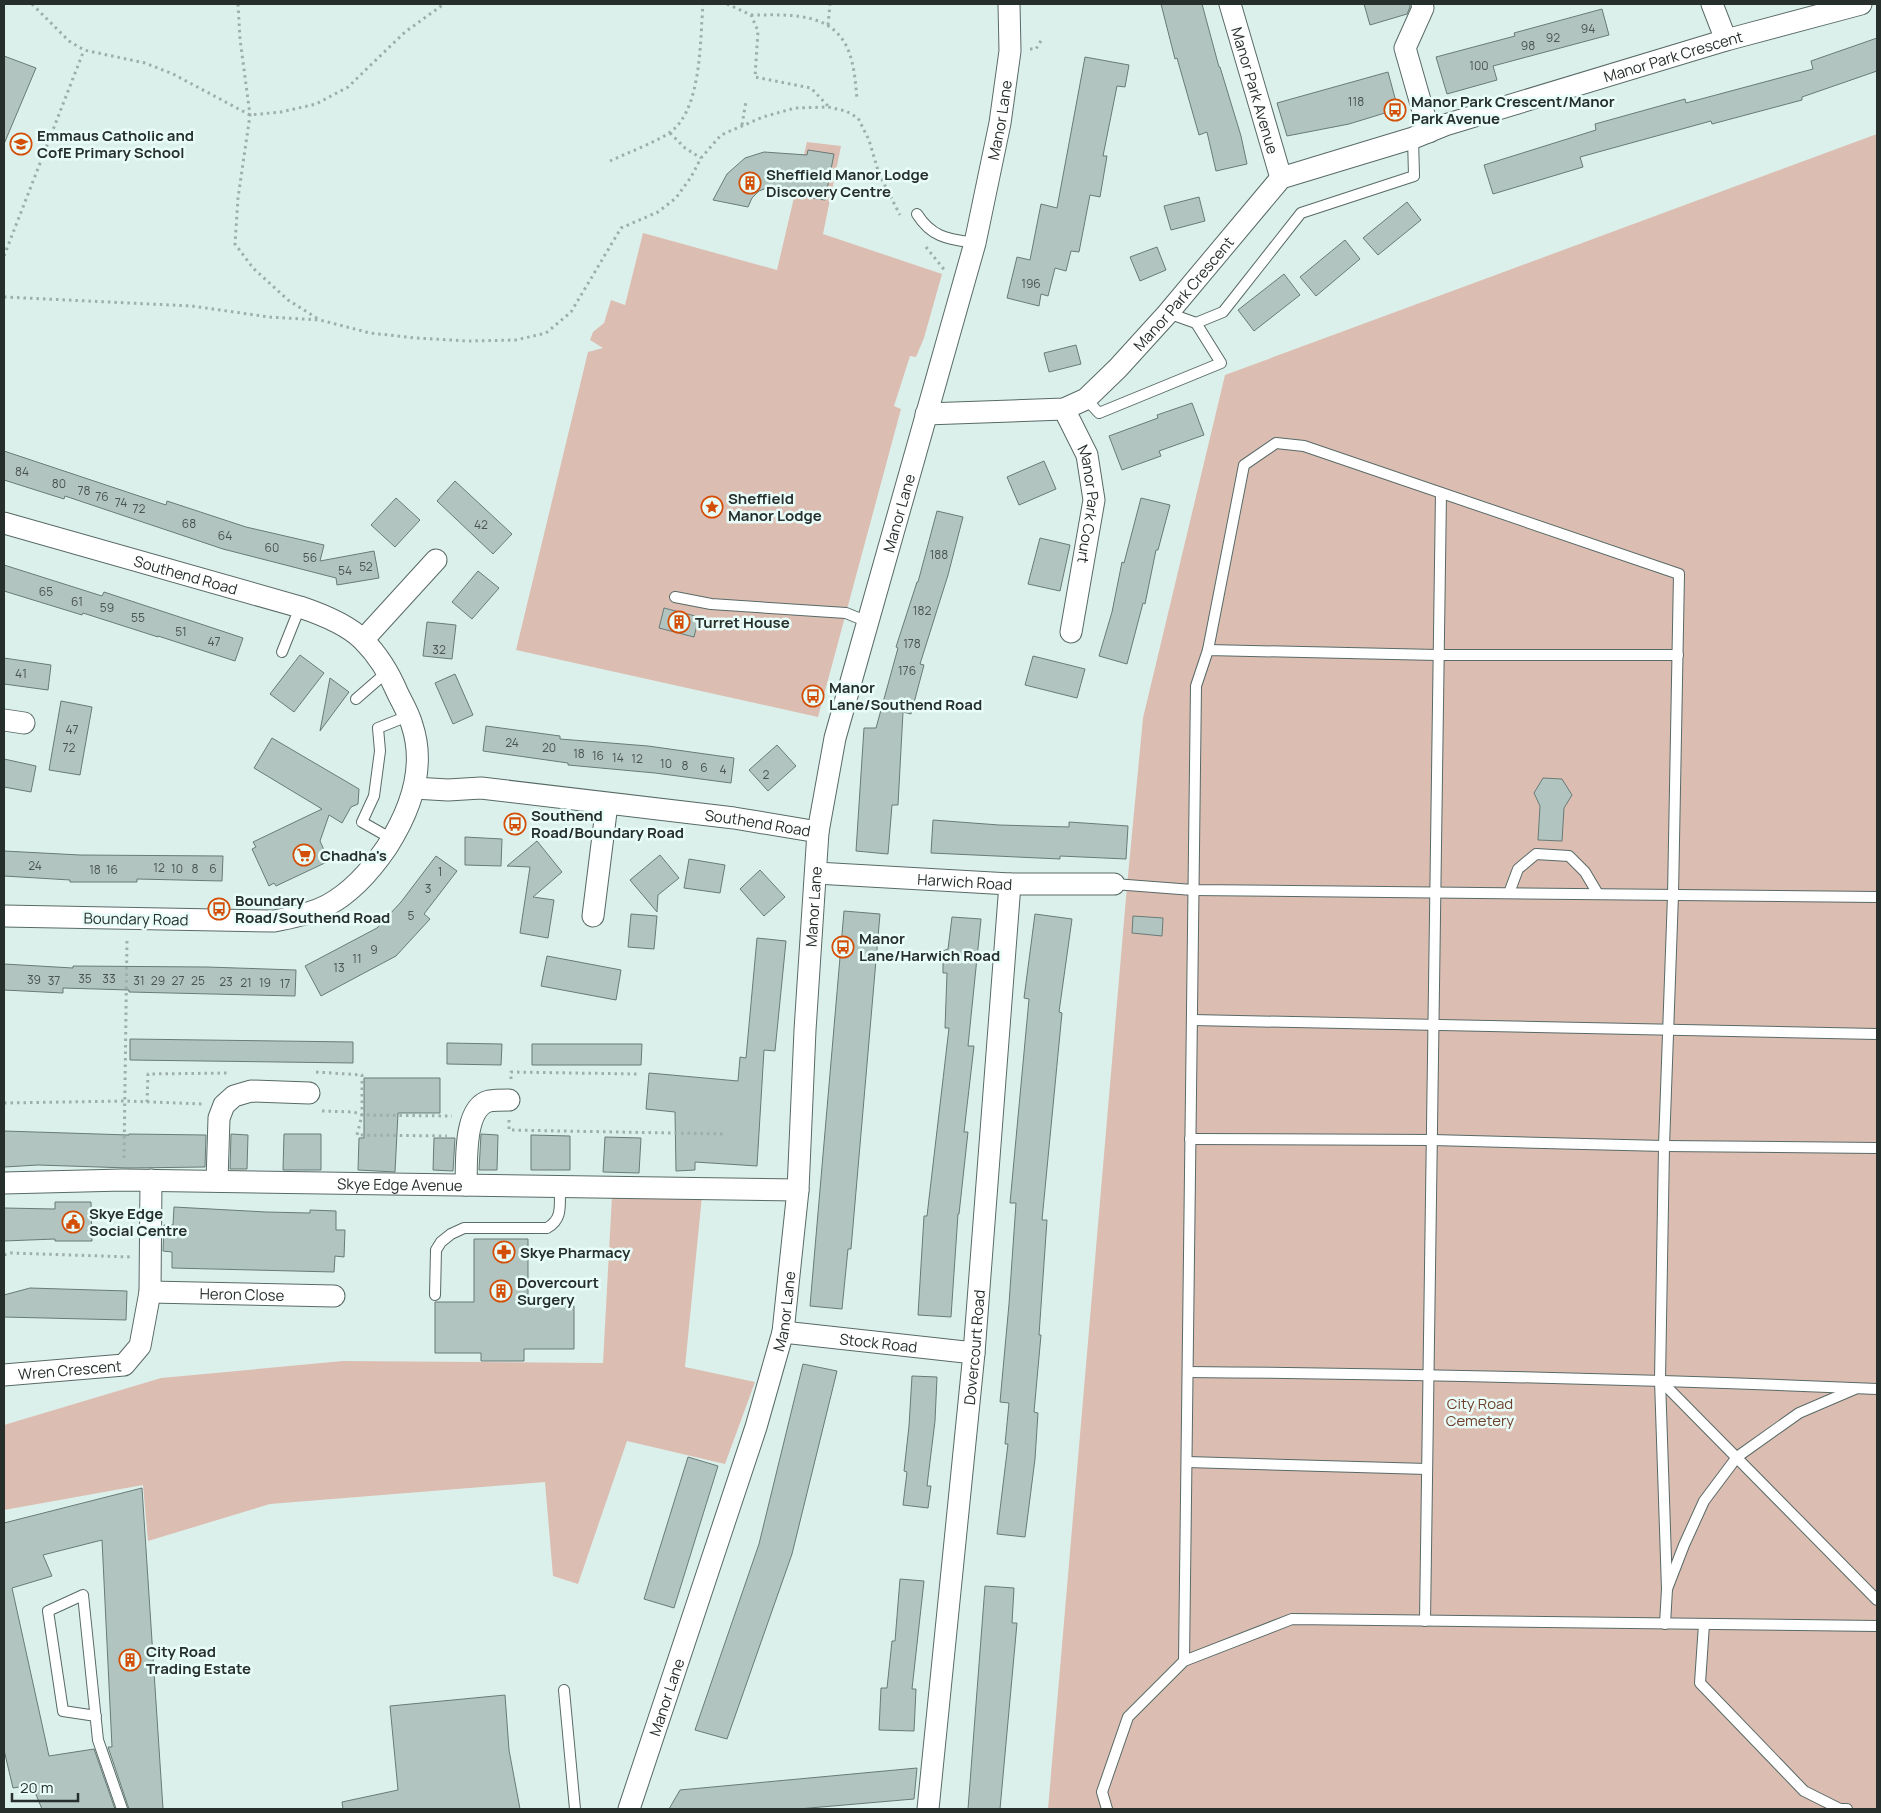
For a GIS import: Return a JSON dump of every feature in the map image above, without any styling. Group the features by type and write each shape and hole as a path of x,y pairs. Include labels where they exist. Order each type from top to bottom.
{"street":[{"name":"Manor Lane","path":"629,1809 756,1427 783,1332 798,1190 805,1030 818,832 835,738 975,243 991,173 1004,100 1010,50 1009,4"},
{"name":"Manor Park Avenue","path":"1230,4 1281,178"},
{"path":"1421,135 1405,48 1423,8 1422,4"},
{"path":"1712,4 1726,40"},
{"name":"Manor Park Crescent","path":"926,414 1064,409 1086,399 1118,368 1168,313 1281,178 1421,135 1446,125 1726,40 1861,4"},
{"name":"Manor Park Court","path":"1064,409 1087,455 1094,500 1071,632"},
{"name":"Southend Road","path":"4,523 300,607 333,621 363,640 387,672 412,725 417,748 414,788 448,790 481,788 734,818 818,832"},
{"path":"363,640 436,560"},
{"name":"Boundary Road","path":"4,916 274,921 307,914 337,899 365,876 378,860 404,818 414,788"},
{"path":"593,916 607,804"},
{"name":"Harwich Road","path":"816,873 1010,884 1114,884"},
{"name":"Dovercourt Road","path":"928,1809 974,1353 1010,884"},
{"path":"217,1181 219,1118 224,1105 234,1096 251,1091 309,1093"},
{"path":"466,1184 471,1126 476,1109 488,1101 509,1100"},
{"name":"Skye Edge Avenue","path":"4,1182 150,1180 798,1190"},
{"name":"Wren Crescent","path":"4,1375 124,1365 140,1346 150,1292 150,1180"},
{"name":"Heron Close","path":"150,1292 334,1296"},
{"name":"Stock Road","path":"783,1332 974,1353"}],"lane":[{"path":"1168,313 1196,322 1223,312 1301,213 1414,176 1421,135"},
{"path":"917,214 924,226 941,237 975,243"},
{"path":"1086,399 1099,413 1221,363 1196,322"},
{"path":"1184,1661 1196,686 1208,650 1244,465 1276,443 1304,446 1679,574 1674,895 1664,1146 1660,1380 1668,1589 1665,1624"},
{"path":"1425,1621 1436,892 1437,655 1441,493"},
{"path":"675,597 711,604 846,613 868,622"},
{"path":"282,652 300,607"},
{"path":"1208,650 1437,655 1678,655"},
{"path":"356,699 387,672"},
{"path":"392,839 362,822 374,796 380,751 378,728 408,716"},
{"path":"1510,893 1518,869 1536,854 1569,856 1585,872 1598,894"},
{"path":"1114,884 1193,890 1877,897"},
{"path":"1192,1020 1877,1034"},
{"path":"1190,1139 1432,1140 1664,1146 1877,1148"},
{"path":"435,1294 436,1250 441,1242 451,1234 464,1228 547,1228 555,1224 559,1215 560,1186"},
{"path":"1188,1372 1429,1374 1660,1380 1877,1389"},
{"path":"1660,1380 1877,1600"},
{"path":"1668,1589 1684,1545 1704,1501 1737,1458 1799,1413 1858,1388"},
{"path":"1187,1462 1427,1469"},
{"path":"96,1716 62,1711 48,1611 83,1595 96,1716 98,1740 122,1809"},
{"path":"1107,1809 1102,1792 1128,1717 1184,1661 1292,1619 1877,1626"},
{"path":"1704,1624 1700,1683 1804,1791 1840,1809 1847,1809"},
{"path":"564,1690 575,1809"}],"path":[{"path":"32,4 69,41 84,50 145,64 173,74 250,115 281,112 316,104 348,87 405,32 444,4"},
{"path":"238,4 240,39 250,115 238,198 236,244 253,268 281,293 320,320"},
{"path":"610,161 670,133 688,110 697,80 703,4"},
{"path":"727,4 751,15 802,16 828,25 841,37 852,60 857,100"},
{"path":"828,25 830,4"},
{"path":"751,15 758,31 755,77 811,88 828,107"},
{"path":"4,256 84,50"},
{"path":"742,126 746,101"},
{"path":"4,296 192,306 269,317 320,320 370,333 416,338 467,341 516,340 546,333 571,312 622,228 658,212 676,198 691,177 701,158 721,135 763,117 795,108 828,107 846,111 858,118 869,140 879,174 897,209"},
{"path":"670,133 685,148 701,158"},
{"path":"123,1180 126,1101 127,919"},
{"path":"471,1126 357,1135 362,1115 362,1075 311,1072 307,1110 354,1112 362,1115 471,1126"},
{"path":"637,1074 511,1072 509,1130 725,1134"},
{"path":"147,1102 148,1074 234,1073"},
{"path":"4,1103 126,1101 224,1105"},
{"path":"4,1255 11,1253 151,1258"}],"green space":[{"name":"City Road Cemetery","path":"1877,134 1877,1809 1048,1809 1143,718 1225,375"},
{"name":"Sheffield Manor Lodge","path":"807,142 841,146 823,234 942,274 924,338 916,357 910,356 894,406 901,409 818,717 516,650 588,352 603,348 590,340 593,332 604,323 611,300 625,305 643,233 777,270"},
{"path":"612,1196 702,1196 685,1367 755,1382 725,1464 627,1441 578,1584 553,1576 545,1482 270,1504 148,1541 143,1485 4,1510 4,1425 161,1378 343,1361 603,1363"}],"building":[{"path":"1161,4 1202,4 1219,67 1241,136 1247,164 1216,171 1207,132 1199,135 1177,58 1175,59"},
{"path":"1364,4 1410,4 1410,7 1407,14 1370,25"},
{"path":"1602,9 1609,35 1493,66 1497,80 1447,94 1436,57 1515,36 1514,33"},
{"path":"1877,38 1877,71 1802,97 1802,100 1712,124 1711,121 1580,157 1583,167 1493,194 1484,165 1596,130 1595,124 1685,99 1686,103 1813,69 1811,61"},
{"path":"4,56 36,68 4,144"},
{"path":"1085,57 1129,65 1125,87 1117,86 1103,156 1107,156 1100,197 1090,195 1079,252 1071,251 1066,271 1055,268 1048,296 1041,294 1039,306 1007,298 1017,257 1030,260 1041,204 1057,208"},
{"path":"1388,72 1398,109 1349,124 1287,136 1277,103"},
{"path":"808,150 834,154 825,200 800,196 801,189 769,187 759,191 752,198 748,207 713,200 727,174 745,158 764,152 807,155"},
{"path":"1199,197 1205,221 1171,230 1164,206"},
{"path":"1407,202 1421,220 1378,255 1363,238"},
{"path":"1345,240 1360,259 1316,296 1300,277"},
{"path":"1157,247 1166,270 1140,281 1130,257"},
{"path":"1284,274 1300,295 1254,331 1238,310"},
{"path":"1076,345 1081,364 1049,372 1044,353"},
{"path":"1192,403 1204,435 1159,451 1161,456 1122,470 1109,436 1158,418 1157,415"},
{"path":"4,451 166,505 167,501 246,527 324,545 320,561 374,551 379,578 337,585 336,578 223,549 65,496 64,499 4,480"},
{"path":"1044,461 1056,489 1019,505 1007,477"},
{"path":"455,481 512,534 493,554 437,501"},
{"path":"396,498 420,520 395,547 371,525"},
{"path":"1141,498 1170,505 1158,550 1156,550 1145,604 1143,603 1127,664 1099,656 1112,612 1122,562 1124,563"},
{"path":"937,511 963,517 948,575 920,664 924,665 911,714 903,712 898,805 892,805 888,854 856,851 864,728 876,728 898,648 896,647 918,582"},
{"path":"1040,538 1070,545 1060,591 1028,584"},
{"path":"4,565 102,596 104,592 243,638 235,661 83,613 82,615 4,591"},
{"path":"478,571 499,588 472,619 452,602"},
{"name":"Turret House","path":"664,608 699,617 694,637 659,628"},
{"path":"427,622 456,625 452,659 423,656"},
{"path":"300,655 324,673 294,712 270,694"},
{"path":"1033,656 1085,669 1077,698 1025,685"},
{"path":"4,658 51,665 48,690 4,684"},
{"path":"455,674 473,715 453,724 435,683"},
{"path":"330,678 349,692 320,731"},
{"path":"61,701 92,707 80,775 49,770"},
{"path":"486,726 560,736 560,739 648,746 734,758 731,783 655,773 568,765 568,763 483,751"},
{"path":"272,738 359,789 358,804 351,807 342,823 329,815 320,841 329,861 276,886 274,883 269,886 252,849 256,847 253,842 322,809 254,768"},
{"path":"777,745 796,766 768,791 749,770"},
{"path":"4,759 36,766 31,792 4,787"},
{"path":"1543,778 1562,779 1572,795 1564,808 1562,841 1538,840 1540,806 1534,793"},
{"path":"933,820 999,825 1069,827 1069,822 1128,826 1126,859 1060,856 1060,859 931,853"},
{"path":"465,837 502,839 501,866 465,865"},
{"path":"537,841 562,872 533,897 554,900 548,938 520,933 530,867 507,866"},
{"path":"4,851 80,855 223,856 222,881 137,879 137,882 70,882 70,880 4,876"},
{"path":"660,855 679,878 658,895 657,912 630,880"},
{"path":"436,856 457,871 424,914 430,919 396,956 321,996 305,966 377,928 401,902"},
{"path":"689,859 725,865 720,893 684,888"},
{"path":"760,870 785,897 764,916 740,889"},
{"path":"844,911 880,914 851,1249 848,1249 842,1309 810,1306"},
{"path":"631,914 657,916 654,949 628,947"},
{"path":"1035,914 1072,919 1059,1012 1062,1013 1042,1220 1047,1220 1039,1335 1041,1335 1034,1412 1038,1413 1035,1459 1025,1537 997,1534 1008,1444 1005,1444 1009,1403 1000,1402 1016,1203 1010,1203 1029,999 1024,998"},
{"path":"1133,916 1163,918 1162,936 1132,933"},
{"path":"952,917 981,919 968,1046 974,1046 964,1132 968,1132 958,1214 951,1317 918,1315 924,1216 927,1216 949,1028 945,1028 947,973 943,973 943,951 948,949"},
{"path":"757,938 786,941 775,1051 764,1050 757,1166 695,1162 695,1170 676,1171 675,1112 646,1109 649,1073 738,1081 740,1057 746,1058"},
{"path":"547,956 621,970 616,1000 541,986"},
{"path":"4,964 73,968 73,966 207,967 296,970 295,996 129,992 129,990 63,988 63,993 4,990"},
{"path":"130,1039 353,1042 353,1063 130,1060"},
{"path":"447,1043 502,1044 501,1065 447,1064"},
{"path":"532,1044 642,1044 641,1065 532,1065"},
{"path":"364,1078 440,1078 440,1113 398,1113 395,1172 358,1170 359,1138 364,1138"},
{"path":"4,1131 129,1135 206,1135 205,1167 129,1168 38,1165 4,1167"},
{"path":"231,1134 248,1135 247,1169 230,1169"},
{"path":"284,1134 321,1134 321,1170 283,1170"},
{"path":"481,1134 498,1135 497,1170 479,1170"},
{"path":"531,1135 570,1136 570,1170 531,1170"},
{"path":"605,1137 641,1138 639,1173 603,1172"},
{"path":"434,1138 455,1138 453,1171 433,1170"},
{"path":"55,1202 91,1202 92,1241 55,1241 55,1239 4,1241 4,1208 55,1209"},
{"path":"174,1207 266,1212 310,1213 310,1210 336,1211 336,1230 345,1230 344,1257 335,1256 334,1272 172,1268 172,1252 163,1251 164,1225 173,1225"},
{"name":"Dovercourt Surgery","path":"474,1239 528,1239 528,1306 574,1306 574,1349 524,1349 524,1361 481,1361 481,1353 435,1353 435,1302 474,1302"},
{"path":"30,1288 127,1291 126,1320 4,1317 4,1295"},
{"path":"803,1364 837,1371 792,1554 727,1739 695,1730 759,1544"},
{"path":"912,1376 937,1377 935,1421 927,1486 931,1486 928,1508 903,1505 907,1472 904,1471"},
{"path":"688,1457 718,1466 674,1608 644,1599"},
{"name":"City Road Trading Estate","path":"142,1488 163,1809 129,1809 108,1747 112,1747 102,1540 43,1555 52,1576 12,1588 49,1756 94,1749 115,1809 42,1809 32,1785 13,1788 4,1750 4,1523"},
{"path":"900,1579 924,1581 912,1689 916,1689 914,1731 879,1730 881,1688 887,1688 892,1641 895,1641"},
{"path":"985,1586 1014,1588 1012,1623 1017,1623 1000,1809 968,1809"},
{"path":"505,1695 509,1750 520,1809 343,1809 342,1802 398,1790 390,1706"},
{"path":"917,1768 914,1799 798,1809 669,1809 680,1790"}],"place":[{"name":"Manor Park Crescent/Manor Park Avenue","path":"1395,110"},
{"name":"Emmaus Catholic and CofE Primary School","path":"21,144"},
{"name":"Sheffield Manor Lodge Discovery Centre","path":"750,183"},
{"name":"Sheffield Manor Lodge","path":"712,507"},
{"name":"Turret House","path":"679,622"},
{"name":"Manor Lane/Southend Road","path":"813,696"},
{"name":"Southend Road/Boundary Road","path":"515,824"},
{"name":"Chadha's","path":"304,855"},
{"name":"Boundary Road/Southend Road","path":"219,909"},
{"name":"Manor Lane/Harwich Road","path":"843,947"},
{"name":"Skye Edge Social Centre","path":"73,1222"},
{"name":"Skye Pharmacy","path":"504,1252"},
{"name":"Dovercourt Surgery","path":"501,1291"},
{"name":"City Road Trading Estate","path":"130,1660"}]}
